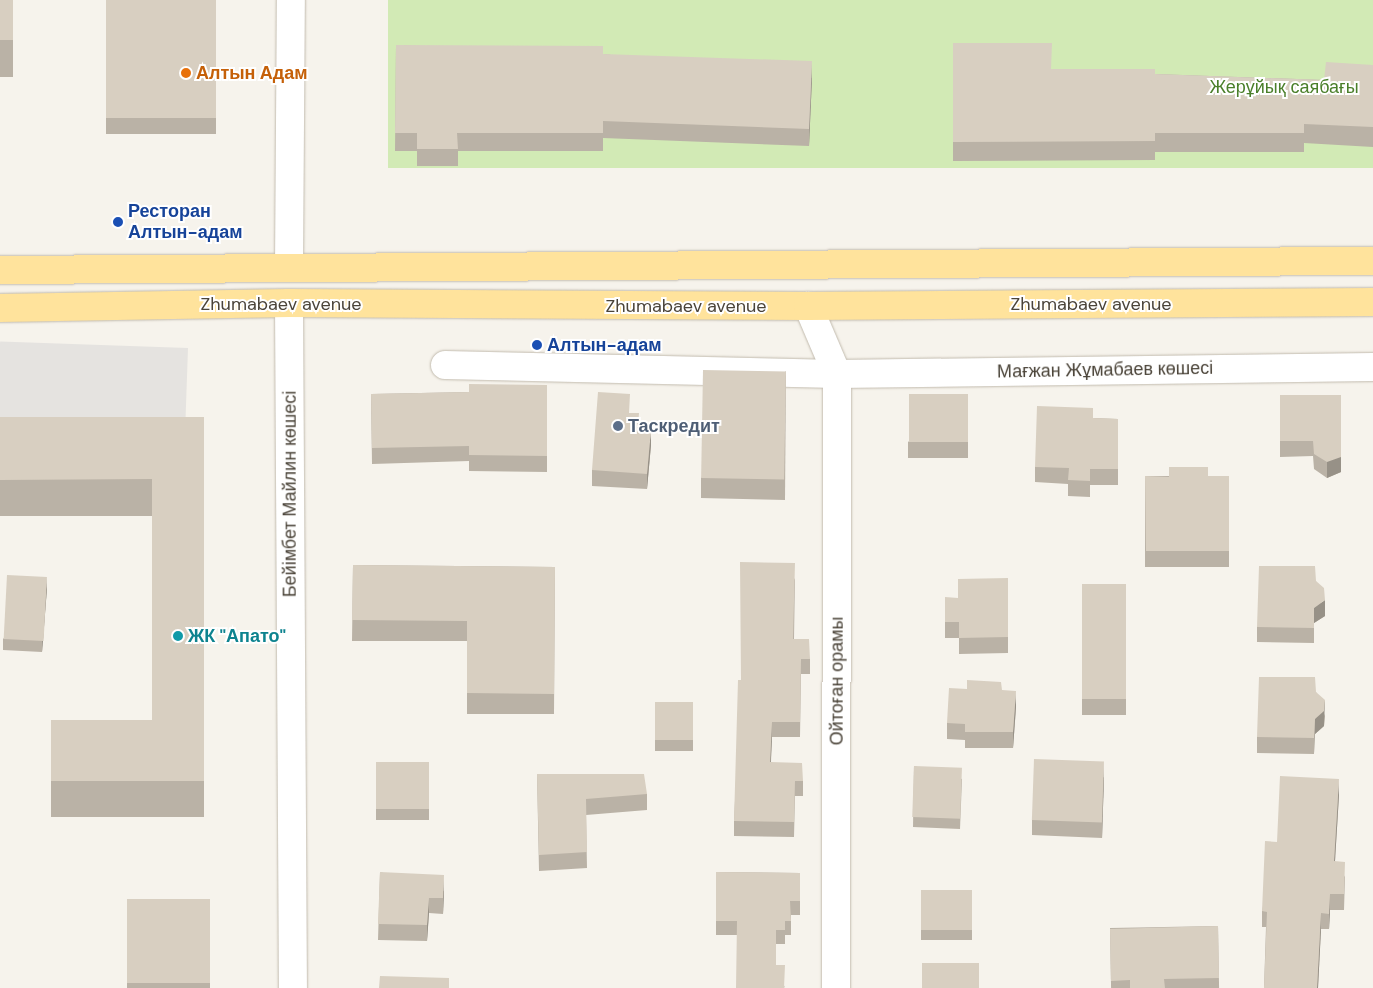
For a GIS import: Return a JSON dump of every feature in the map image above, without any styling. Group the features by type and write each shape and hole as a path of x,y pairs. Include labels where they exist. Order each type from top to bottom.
{"main road":[{"path":"0,270 289,266 1373,261"},
{"name":"Бейімбет Майлин көшесі","path":"289,266 289,303"},
{"name":"Zhumabaev avenue","path":"0,308 289,303 808,306 1373,302"}],"street":[{"name":"Бейімбет Майлин көшесі","path":"289,266 291,0"},
{"name":"Бейімбет Майлин көшесі","path":"289,303 293,988"},
{"path":"808,306 837,374"},
{"name":"Мағжан Жұмабаев көшесі","path":"444,364 837,374 1373,367"},
{"name":"Ойтоған орамы","path":"836,988 837,374"}],"green space":[{"name":"Жерұйық саябағы","path":"388,0 1373,0 1373,168 388,168"}],"shaded area":[{"path":"0,341 188,348 185,440 0,433"}],"building":[{"path":"0,0 13,0 13,40 0,40"},
{"path":"106,0 216,0 216,118 106,118"},
{"path":"953,43 1052,43 1051,69 1155,69 1155,74 1324,80 1326,62 1373,65 1373,127 1304,124 1304,133 1155,133 1155,141 953,142"},
{"path":"396,45 603,46 603,54 812,61 809,129 603,121 603,133 457,133 458,149 417,149 417,133 395,133"},
{"path":"703,370 786,371 784,479 701,478"},
{"path":"469,384 547,385 547,456 469,455 469,446 372,448 371,394 469,392"},
{"path":"598,392 630,394 629,413 639,413 638,427 651,429 647,474 592,470"},
{"path":"909,394 968,394 968,442 909,442"},
{"path":"1280,395 1341,395 1341,457 1327,462 1314,454 1313,441 1280,441"},
{"path":"1037,406 1093,408 1093,418 1118,419 1118,469 1090,469 1090,481 1068,480 1069,468 1035,467"},
{"name":"ЖК \"Апато\"","path":"0,417 204,417 204,781 51,781 51,720 152,720 152,479 0,480"},
{"path":"1169,467 1208,467 1208,476 1229,476 1229,551 1146,551 1145,476 1169,477"},
{"path":"740,562 795,563 793,639 809,639 810,659 801,659 800,722 772,722 770,762 802,763 803,781 795,781 794,822 734,821 738,680 741,680"},
{"path":"353,565 555,567 554,694 467,693 467,621 352,620"},
{"path":"1259,566 1315,566 1316,581 1324,588 1325,600 1314,608 1314,628 1257,627"},
{"path":"7,575 47,577 44,641 4,639"},
{"path":"1008,578 1008,637 959,638 959,622 945,622 945,597 958,598 958,579"},
{"path":"1082,584 1126,584 1126,699 1082,699"},
{"path":"1259,677 1315,677 1316,692 1325,700 1324,711 1315,719 1314,738 1257,737"},
{"path":"967,680 1001,682 1002,690 1016,691 1013,732 965,732 965,724 947,723 949,688 967,689"},
{"path":"655,702 693,702 693,740 655,740"},
{"path":"1034,759 1104,761 1102,822 1032,820"},
{"path":"376,762 429,762 429,809 376,809"},
{"path":"914,766 962,768 960,819 912,817"},
{"path":"537,774 644,774 647,794 586,799 587,852 539,855"},
{"path":"1280,776 1339,779 1334,861 1345,862 1344,894 1330,894 1329,914 1321,913 1317,988 1264,988 1267,912 1262,911 1265,841 1277,842"},
{"path":"380,872 444,875 443,898 429,898 427,925 378,924"},
{"path":"716,872 800,873 800,901 790,901 791,921 785,921 785,930 776,930 776,965 785,965 784,988 736,988 737,921 716,921"},
{"path":"921,890 972,890 972,930 921,930"},
{"path":"127,899 210,899 210,983 127,983"},
{"path":"1218,926 1219,978 1164,979 1165,988 1130,988 1130,980 1111,981 1110,929"},
{"path":"922,963 979,963 979,988 922,988"},
{"path":"380,976 449,978 449,988 379,988"}],"place":[{"name":"Алтын Адам","path":"186,73"},
{"name":"Ресторан Алтын-адам","path":"118,222"},
{"name":"Алтын-адам","path":"537,345"},
{"name":"Таскредит","path":"618,426"},
{"name":"ЖК \"Апато\"","path":"178,636"}]}
